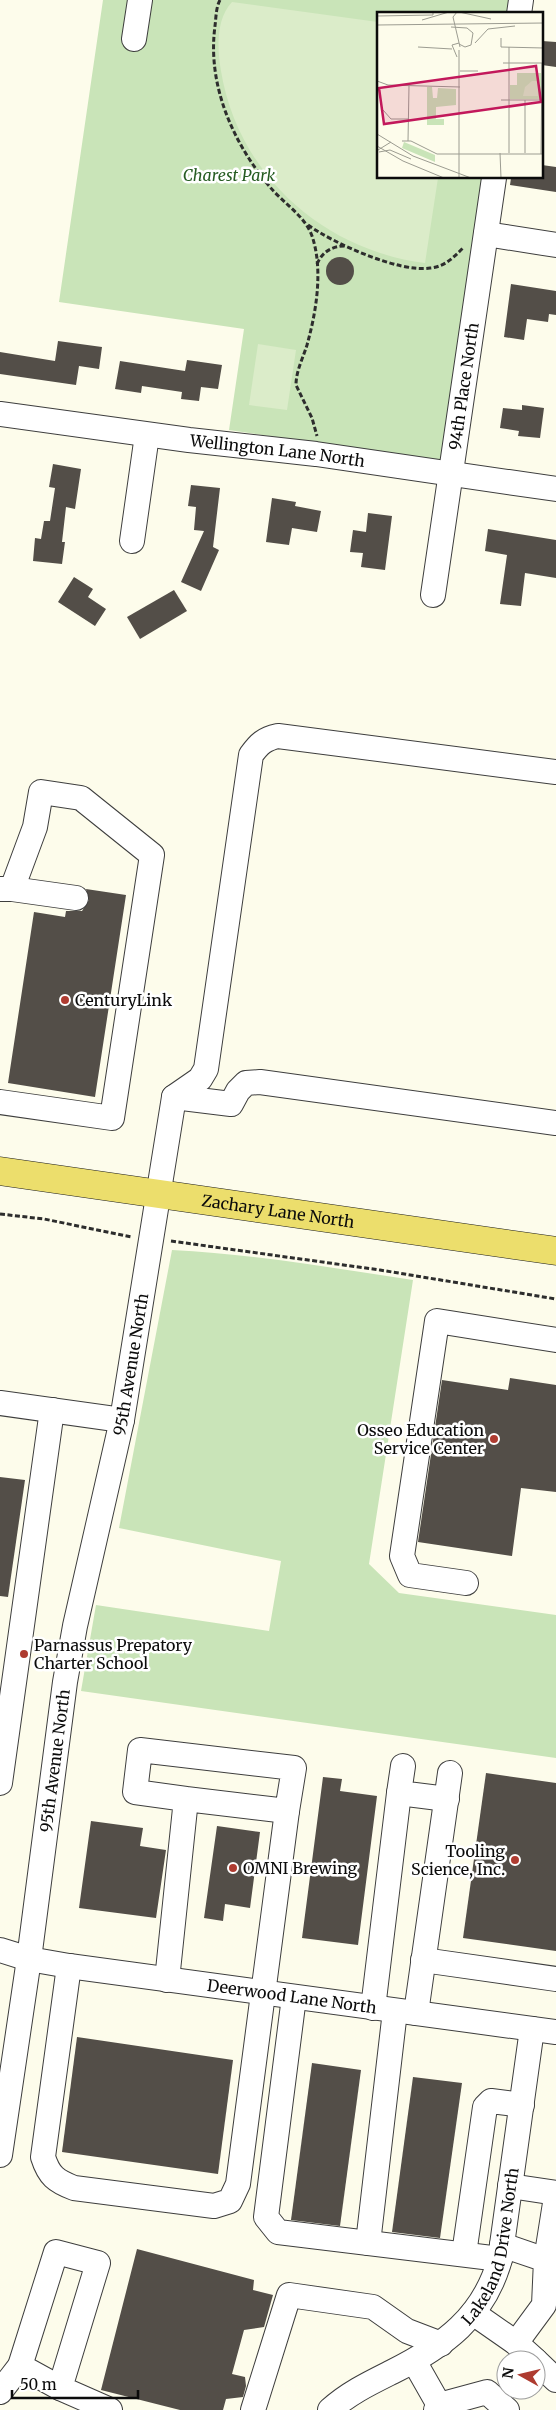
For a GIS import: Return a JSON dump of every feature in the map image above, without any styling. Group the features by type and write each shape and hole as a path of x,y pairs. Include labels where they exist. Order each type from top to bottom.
{"main road":[{"name":"Zachary Lane North","path":"0,1171 556,1251"}],"street":[{"path":"134,39 140,0"},
{"name":"94th Place North","path":"433,595 494,179"},
{"path":"485,240 556,245"},
{"name":"Wellington Lane North","path":"0,414 147,435 316,454 556,489"},
{"path":"132,541 147,435"},
{"path":"174,1097 200,1079 206,1069 251,755 260,742 267,738 278,736 556,772"},
{"path":"0,1102 68,1102 112,1118 152,855 81,798 41,792 35,827 6,889 76,898"},
{"path":"174,1097 231,1104 238,1091 246,1083 260,1082 556,1123"},
{"name":"95th Avenue North","path":"0,2155 8,2042 29,1959 65,1682 75,1626 122,1420 174,1097"},
{"path":"466,1583 410,1575 402,1556 437,1321 556,1340"},
{"path":"0,1403 122,1420"},
{"path":"0,1783 52,1410"},
{"path":"69,1966 43,2157 48,2172 56,2181 74,2188 214,2206 230,2201 238,2184 294,1768 140,1750 135,1792 287,1812"},
{"path":"368,2243 395,2010 399,1793 402,1766"},
{"path":"395,2010 423,1960 450,1774"},
{"path":"399,1793 447,1799"},
{"path":"166,1980 186,1799"},
{"name":"Deerwood Lane North","path":"0,1950 29,1959 69,1966 556,2032"},
{"path":"423,1960 556,1979"},
{"path":"294,1997 266,2217 278,2232 464,2254 501,2252 546,2260"},
{"name":"Lakeland Drive North","path":"341,2405 441,2344 459,2330 487,2293 501,2252 532,2029"},
{"path":"464,2254 485,2106 491,2101 522,2105"},
{"path":"510,2186 556,2195 546,2260 544,2305 516,2343"},
{"path":"0,2392 20,2366 56,2252 98,2263 60,2388"},
{"path":"253,2410 288,2295 374,2307 407,2331 441,2344"},
{"path":"473,2313 523,2350"},
{"path":"414,2361 437,2408 487,2392 507,2410"},
{"path":"20,2366 60,2388 110,2410"},
{"path":"546,2371 556,2380"}],"path":[{"path":"220,0 213,50 216,80 225,110 237,139 253,166 271,189 305,223 318,232 347,246 394,264 430,269 449,261 469,244 485,240"},
{"path":"305,223 314,240 317,264 313,320 296,385 317,430 316,454"},
{"path":"317,264 320,258 332,248 347,246"},
{"path":"0,1214 44,1219 136,1238"},
{"path":"166,1240 380,1270 556,1299"}],"green space":[{"name":"Charest Park","path":"103,0 511,0 509,12 377,12 377,179 485,179 443,462 229,430 244,329 59,302"},
{"path":"232,2 377,22 377,179 438,179 425,263 387,255 352,242 320,224 291,201 266,174 246,143 230,108 221,71 219,34 220,25"},
{"path":"258,344 296,350 287,410 249,405"},
{"path":"172,1250 263,1258 413,1280 369,1564 399,1593 556,1615 556,1758 81,1691 96,1605 269,1631 281,1561 119,1528"}],"building":[{"path":"544,41 556,42 556,67 544,65"},
{"path":"544,165 556,167 556,192 510,185 511,179 544,179"},
{"path":"340,257 350,261 354,271 350,281 340,285 330,281 326,271 330,261"},
{"path":"511,284 556,291 556,315 549,314 548,322 527,319 524,340 504,337"},
{"path":"58,341 102,347 99,369 79,366 76,385 0,374 0,352 55,361"},
{"path":"187,360 222,365 218,389 201,387 199,401 181,399 182,392 142,386 141,393 115,389 120,361 185,371"},
{"path":"522,405 544,408 540,438 518,436 519,431 500,428 503,408 522,410"},
{"path":"53,464 81,469 75,509 66,507 62,542 65,542 62,564 33,561 35,538 41,539 44,521 50,521 55,488 49,487"},
{"path":"191,485 220,488 213,547 219,550 201,591 181,582 204,531 194,530 196,507 188,506"},
{"path":"272,498 296,502 295,506 321,511 317,532 292,528 289,545 266,542"},
{"path":"368,513 392,516 385,570 361,567 363,553 350,552 353,530 366,532"},
{"path":"488,529 556,540 556,578 525,573 521,606 500,604 507,555 485,551"},
{"path":"74,577 93,589 88,597 106,609 95,626 58,602"},
{"path":"174,590 187,611 140,639 127,617"},
{"name":"CenturyLink","path":"86,889 126,895 95,1097 8,1083 34,912 65,917 66,911 82,911 89,900"},
{"name":"Osseo Education Service Center","path":"510,1378 556,1385 556,1492 521,1488 512,1556 418,1542 442,1380 508,1390"},
{"path":"0,1477 25,1480 8,1597 0,1596"},
{"name":"Tooling Science, Inc.","path":"486,1773 556,1783 556,1951 463,1938"},
{"path":"323,1777 342,1779 340,1791 377,1796 358,1945 302,1938"},
{"path":"91,1821 143,1828 140,1846 166,1850 156,1918 79,1908"},
{"name":"OMNI Brewing","path":"217,1826 260,1832 250,1908 225,1904 223,1921 204,1918"},
{"path":"77,2037 233,2060 218,2174 62,2152"},
{"path":"312,2063 361,2070 340,2226 291,2220"},
{"path":"413,2077 462,2083 440,2238 392,2232"},
{"path":"137,2249 254,2280 253,2290 273,2295 264,2327 244,2330 232,2374 245,2377 246,2386 243,2397 226,2399 223,2410 180,2410 101,2390"}],"place":[{"name":"CenturyLink","path":"65,1000"},
{"name":"Osseo Education Service Center","path":"494,1439"},
{"name":"Parnassus Prepatory Charter School","path":"24,1654"},
{"name":"Tooling Science, Inc.","path":"515,1860"},
{"name":"OMNI Brewing","path":"233,1868"}]}
